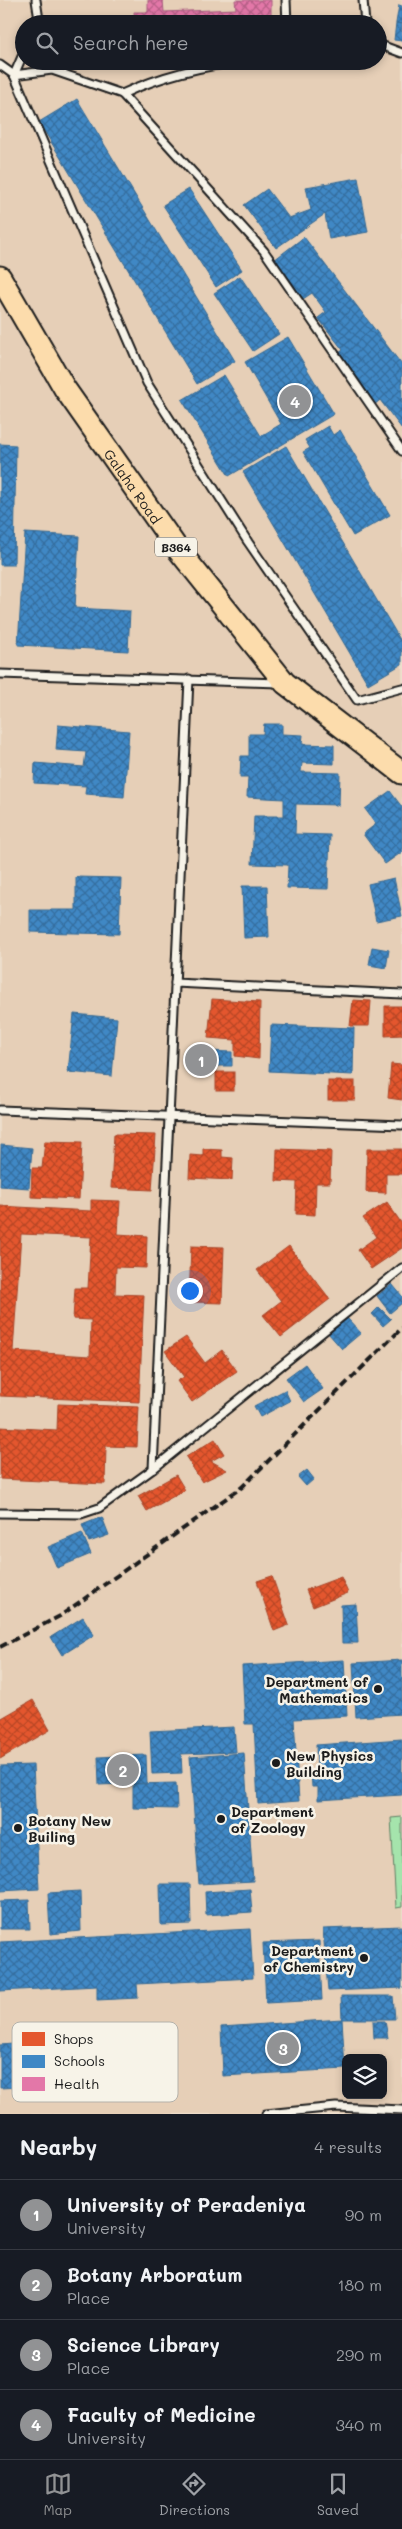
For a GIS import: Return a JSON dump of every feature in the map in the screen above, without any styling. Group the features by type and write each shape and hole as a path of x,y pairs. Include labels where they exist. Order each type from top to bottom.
{"main road":[{"name":"Galaha Road","path":"0,277 65,389 109,452 176,546 285,683 402,773"}],"lane":[{"path":"36,0 38,15"},
{"path":"286,0 287,15"},
{"path":"363,0 364,15"},
{"path":"387,48 402,54"},
{"path":"0,65 14,75 152,392 248,542 357,700 402,688"},
{"path":"14,75 16,70"},
{"path":"14,75 52,70 122,94 264,251 402,451"},
{"path":"122,94 146,84 197,70"},
{"path":"0,674 285,683"},
{"path":"153,1469 189,680"},
{"path":"175,983 402,994"},
{"path":"0,1110 402,1125"},
{"path":"0,1513 81,1514 98,1508 153,1469 402,1268"},
{"path":"266,2114 402,2110"}],"shaded area":[{"path":"0,0 402,0 402,2114 0,2114"}],"green space":[{"path":"402,1817 402,1907 396,1908 391,1818"}],"building: Shops":[{"path":"212,999 260,1002 259,1059 235,1056 235,1040 208,1038"},
{"path":"353,1000 371,1001 369,1026 350,1026"},
{"path":"385,1006 402,1006 402,1035 385,1036"},
{"path":"391,1064 402,1065 402,1100 388,1098"},
{"path":"216,1072 234,1072 234,1091 216,1091"},
{"path":"328,1081 355,1081 355,1100 328,1100"},
{"path":"114,1134 156,1135 152,1190 111,1188"},
{"path":"45,1141 82,1142 79,1199 31,1197 32,1168 42,1168"},
{"path":"203,1149 222,1150 222,1157 233,1158 232,1180 189,1178 190,1155 203,1156"},
{"path":"277,1149 331,1151 330,1183 316,1183 315,1215 296,1214 297,1182 276,1181"},
{"path":"367,1149 402,1149 402,1174 386,1174 386,1193 366,1192"},
{"path":"91,1200 120,1201 118,1234 147,1236 146,1268 116,1267 115,1294 144,1295 139,1402 0,1396 0,1206 91,1211","holes":["21,1234 91,1237 88,1288 75,1288 73,1319 91,1320 90,1356 13,1351"]},
{"path":"387,1202 402,1224 402,1248 371,1269 358,1250 376,1237 363,1218"},
{"path":"191,1246 224,1247 222,1303 189,1302"},
{"path":"289,1246 330,1299 281,1337 263,1315 281,1301 257,1270"},
{"path":"186,1337 205,1363 222,1350 237,1371 192,1402 177,1381 184,1377 165,1351"},
{"path":"58,1404 139,1407 137,1447 106,1446 105,1484 0,1479 0,1427 57,1430"},
{"path":"215,1439 224,1454 211,1461 227,1470 202,1482 186,1457"},
{"path":"176,1475 185,1490 147,1511 138,1496"},
{"path":"272,1576 289,1625 274,1631 257,1581"},
{"path":"341,1577 348,1593 313,1607 306,1590"},
{"path":"33,1700 50,1730 0,1759 0,1719"}],"building: Schools":[{"path":"399,5 402,6 402,24 396,23"},
{"path":"396,23 402,24 402,41 394,40"},
{"path":"77,99 235,361 197,384 39,122"},
{"path":"358,178 368,232 329,239 325,214 276,248 244,205 267,189 289,218 311,210 306,187"},
{"path":"189,189 242,270 216,287 163,205"},
{"path":"304,237 402,365 402,429 380,400 372,407 334,357 343,350 318,318 326,312 312,293 303,299 274,260"},
{"path":"240,276 279,334 253,351 214,293"},
{"path":"288,337 334,414 229,476 182,400 224,375 261,436 281,424 245,362"},
{"path":"328,426 333,435 340,430 390,515 353,536 303,452 310,448 305,440"},
{"path":"0,444 16,445 14,565 0,565"},
{"path":"286,446 402,643 402,664 368,684 243,472"},
{"path":"25,533 79,536 75,608 130,611 128,651 18,645"},
{"path":"264,724 282,724 282,734 303,735 302,744 334,745 334,764 302,763 301,772 340,773 339,805 296,804 295,834 330,835 328,889 287,888 288,865 252,864 254,816 284,816 284,799 247,797 248,777 240,777 241,756 249,756 249,734 263,734"},
{"path":"58,725 129,731 124,797 85,794 86,786 34,783 35,763 84,767 86,752 56,750"},
{"path":"390,791 402,807 402,852 385,864 363,834 376,824 365,809"},
{"path":"76,877 121,878 119,934 30,932 30,910 76,910"},
{"path":"394,878 402,916 376,921 368,884"},
{"path":"242,886 267,886 269,937 244,938"},
{"path":"372,947 389,950 386,968 369,965"},
{"path":"74,1014 117,1018 112,1076 68,1072"},
{"path":"271,1025 354,1028 353,1075 269,1071"},
{"path":"207,1051 232,1052 232,1066 206,1066"},
{"path":"1,1145 32,1148 29,1188 0,1186"},
{"path":"392,1284 402,1296 402,1303 390,1313 377,1296"},
{"path":"379,1307 391,1319 383,1326 372,1314"},
{"path":"347,1318 361,1333 342,1349 328,1333"},
{"path":"305,1364 323,1389 304,1402 286,1378"},
{"path":"285,1390 290,1401 260,1417 254,1406"},
{"path":"307,1470 314,1479 306,1486 298,1477"},
{"path":"102,1517 109,1535 89,1542 82,1525"},
{"path":"82,1533 91,1554 57,1568 48,1547"},
{"path":"356,1604 358,1643 342,1643 341,1605"},
{"path":"83,1617 94,1635 62,1655 51,1637"},
{"name":"New Physics Building","path":"344,1660 347,1716 294,1719 299,1801 258,1804 254,1724 245,1724 242,1666"},
{"name":"Department of Mathematics","path":"402,1660 402,1714 356,1717 353,1663"},
{"path":"234,1727 236,1752 181,1754 182,1773 152,1774 150,1731"},
{"path":"402,1739 402,1795 318,1800 318,1787 312,1787 311,1772 317,1771 316,1745"},
{"name":"Department of Zoology","path":"244,1753 253,1881 199,1884 190,1757"},
{"path":"146,1755 147,1783 99,1785 98,1757"},
{"name":"Botany New Builing","path":"33,1765 39,1889 0,1891 0,1766"},
{"path":"176,1783 177,1809 133,1808 133,1784"},
{"path":"160,1884 190,1884 191,1924 161,1925"},
{"path":"250,1889 252,1912 206,1915 205,1892"},
{"path":"80,1891 81,1931 50,1934 48,1893"},
{"path":"29,1900 30,1929 0,1929 0,1901"},
{"name":"Department of Chemistry","path":"402,1926 402,1988 328,1991 323,1929"},
{"path":"250,1929 253,1978 137,1984 138,1998 97,2000 97,1986 0,1991 0,1942"},
{"path":"319,1941 322,2000 266,2003 263,1943"},
{"name":"Department of Chemistry","path":"341,1996 393,1996 395,2019 342,2019"},
{"path":"342,2019 344,2054 342,2054 342,2069 223,2076 221,2027"},
{"path":"373,2021 385,2021 388,2038 374,2038"},
{"path":"12,2044 12,2087 0,2088 0,2045"}],"building: Health":[{"path":"148,0 163,0 164,12 236,9 235,0 271,0 271,15 134,15 134,12 148,12"}],"railway":[{"path":"0,1647 60,1616 242,1487 402,1328"}],"place":[{"name":"Faculty of Medicine","path":"295,401"},
{"name":"University of Peradeniya","path":"201,1060"},
{"name":"Department of Mathematics","path":"378,1689"},
{"name":"New Physics Building","path":"276,1763"},
{"name":"Botany Arboratum","path":"123,1770"},
{"name":"Department of Zoology","path":"221,1819"},
{"name":"Botany New Builing","path":"18,1828"},
{"name":"Department of Chemistry","path":"364,1958"},
{"name":"Science Library","path":"283,2048"}]}
